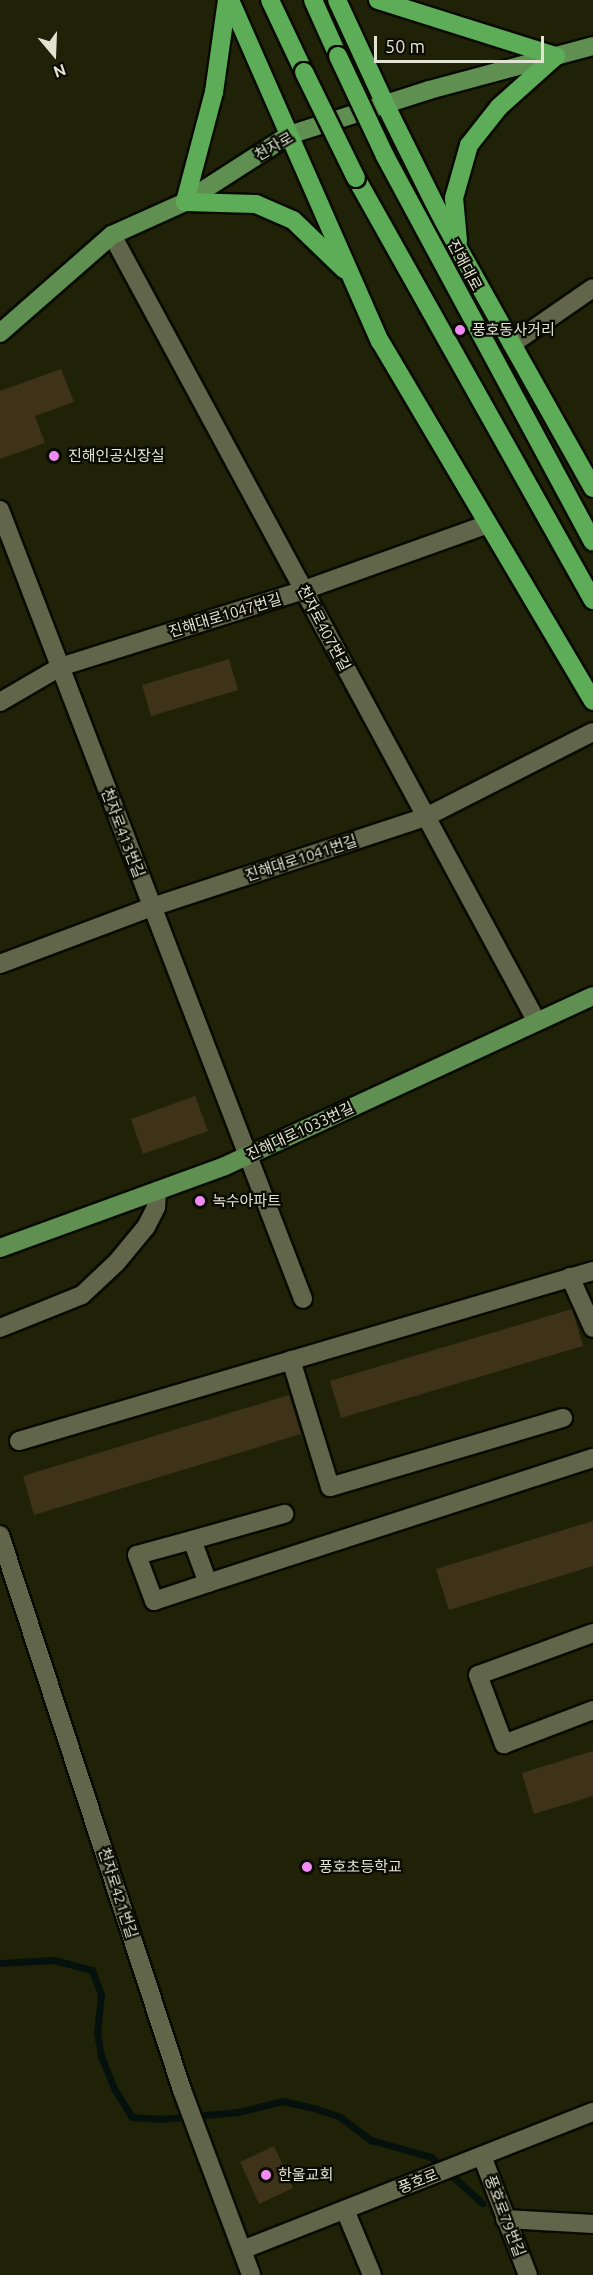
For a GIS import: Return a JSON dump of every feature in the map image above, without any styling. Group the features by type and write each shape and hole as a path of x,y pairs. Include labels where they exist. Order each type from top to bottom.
{"highway":[{"path":"228,0 380,341 593,701"},
{"path":"228,0 214,92 185,202 256,204 293,220 351,276"},
{"path":"270,0 356,178 593,600"},
{"name":"진해대로","path":"313,0 386,156 593,542"},
{"path":"337,0 385,104 459,249 593,488"},
{"path":"378,0 556,56"},
{"path":"459,249 454,198 469,145 499,107 556,56"}],"main road":[{"name":"천자로","path":"0,333 112,235 185,202 289,135 385,104 593,46"},
{"name":"진해대로1033번길","path":"0,1248 247,1156 536,1020 593,996"}],"street":[{"name":"천자로407번길","path":"112,235 536,1020"},
{"path":"512,344 593,288"},
{"name":"천자로413번길","path":"0,510 303,1299"},
{"name":"진해대로1047번길","path":"0,702 60,667 304,590 488,524"},
{"name":"진해대로1041번길","path":"0,964 152,907 426,816 593,732"},
{"path":"0,1328 82,1295 117,1262 146,1227 156,1207 157,1191"},
{"path":"19,1441 593,1271"},
{"path":"570,1277 593,1328"},
{"path":"291,1360 330,1487 563,1418"},
{"path":"284,1514 137,1555 154,1601 593,1458"},
{"name":"천자로421번길","path":"0,1534 182,2090 251,2275"},
{"path":"192,1540 208,1583"},
{"path":"593,1633 478,1675 504,1744 593,1710"},
{"name":"풍호로","path":"242,2250 593,2112"},
{"name":"풍호로79번길","path":"482,2156 528,2275"},
{"path":"345,2210 372,2275"},
{"path":"505,2218 593,2224"}],"building":[{"path":"61,369 74,402 35,416 45,443 0,459 0,391"},
{"path":"229,659 238,690 151,716 142,685"},
{"path":"195,1096 208,1131 143,1154 131,1119"},
{"path":"572,1309 583,1346 341,1418 330,1381"},
{"path":"289,1395 301,1434 34,1515 23,1476"},
{"path":"593,1521 593,1566 449,1610 436,1569"},
{"path":"593,1751 593,1796 534,1814 522,1773"},
{"name":"한울교회","path":"274,2146 293,2188 259,2204 240,2162"}],"waterway":[{"path":"0,1963 54,1960 92,1970 101,1995 97,2033 101,2056 115,2090 132,2117 161,2119 238,2112 283,2101 317,2109 340,2117 371,2140 431,2157 482,2203"}],"place":[{"name":"풍호동사거리","path":"460,330"},
{"name":"진해인공신장실","path":"54,456"},
{"name":"녹수아파트","path":"200,1201"},
{"name":"풍호초등학교","path":"307,1867"},
{"name":"한울교회","path":"266,2175"}]}
